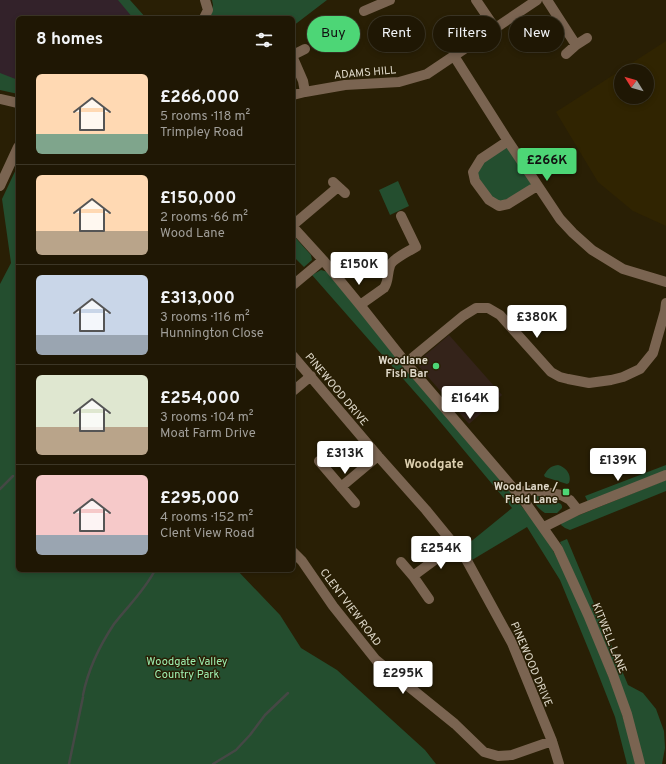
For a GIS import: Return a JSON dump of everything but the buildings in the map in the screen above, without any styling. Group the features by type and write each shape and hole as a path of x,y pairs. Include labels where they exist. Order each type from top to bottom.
{"street":[{"path":"205,16 208,10 206,0"},
{"path":"364,11 376,3 390,0"},
{"path":"476,0 487,16"},
{"name":"ADAMS HILL","path":"501,24 537,0"},
{"path":"547,0 576,46"},
{"path":"566,54 587,38"},
{"path":"295,56 304,49"},
{"name":"ADAMS HILL","path":"295,94 345,85 399,82 427,74 460,52"},
{"path":"454,56 560,220 592,250 623,268 666,282"},
{"path":"295,62 303,81 305,92"},
{"path":"0,99 16,103"},
{"path":"508,141 481,159 473,172 475,181 489,200 499,206 508,204 537,186"},
{"path":"0,186 16,151"},
{"path":"295,224 339,187"},
{"path":"360,305 384,288 387,284 390,264 416,247 401,216"},
{"name":"KITWELL LANE","path":"295,228 323,260 406,363 525,502 544,527 558,549 612,671 627,714 640,764"},
{"path":"295,283 323,260"},
{"path":"406,363 463,316 476,308 488,308 500,315 551,372 560,377 589,382 611,380 623,377 640,369 653,353 666,303"},
{"name":"PINEWOOD DRIVE","path":"295,358 426,510 466,559 512,643 552,740 558,764"},
{"path":"295,388 310,376"},
{"path":"340,487 378,456"},
{"path":"318,461 355,503"},
{"path":"544,527 578,510 666,475"},
{"path":"516,492 534,490 561,495 570,500 578,510"},
{"path":"413,576 456,546"},
{"name":"CLENT VIEW ROAD","path":"295,554 333,606 376,660 455,724 484,752 498,756 512,755 552,740"},
{"path":"401,562 429,599"}],"shaded area":[{"path":"0,0 129,0 144,16 16,16 16,82 0,78"},
{"path":"666,41 666,226 633,211 598,182 556,112 614,75 614,104 654,104 654,64 630,64"},
{"path":"449,335 502,395 469,424 416,363"}],"green space":[{"path":"118,0 130,0 144,16 131,16"},
{"path":"212,0 327,0 295,24 295,16 210,16 213,5"},
{"path":"0,73 16,79 16,94 0,90"},
{"path":"506,145 533,186 499,203 490,198 476,173 482,161"},
{"name":"Woodgate Valley Country Park","path":"16,169 16,572 239,572 280,615 301,648 337,670 425,750 436,764 0,764 0,284 11,263 2,199"},
{"path":"398,181 409,206 390,215 379,190"},
{"path":"295,237 311,255 312,260 304,267 295,258"},
{"path":"321,270 328,272 536,524 550,545 570,582 618,701 633,751 635,764 627,764 615,717 560,580 527,527 472,560 463,548 512,508 427,406 312,275"},
{"path":"558,465 568,472 570,477 569,483 567,484 545,477 544,475 550,468"},
{"path":"666,465 666,472 588,502 585,496"},
{"path":"666,480 666,491 570,530 561,525 562,522"},
{"path":"536,496 545,497 561,504 562,508 557,513 545,513 539,509 535,502 533,498"},
{"path":"567,539 628,685 643,693 656,709 664,731 665,748 662,764 643,764 603,640 560,542"}],"waterway":[{"path":"0,489 13,476"},
{"path":"83,695 91,667 104,640 114,624 141,591 154,572"},
{"path":"213,764 236,750 250,735 265,715 288,693"},
{"path":"69,764 83,697"}],"place":[{"name":"Woodlane Fish Bar","path":"436,366"},
{"name":"Wood Lane / Field Lane","path":"566,492"}],"district":[{"name":"Woodgate","path":"434,463"}]}
